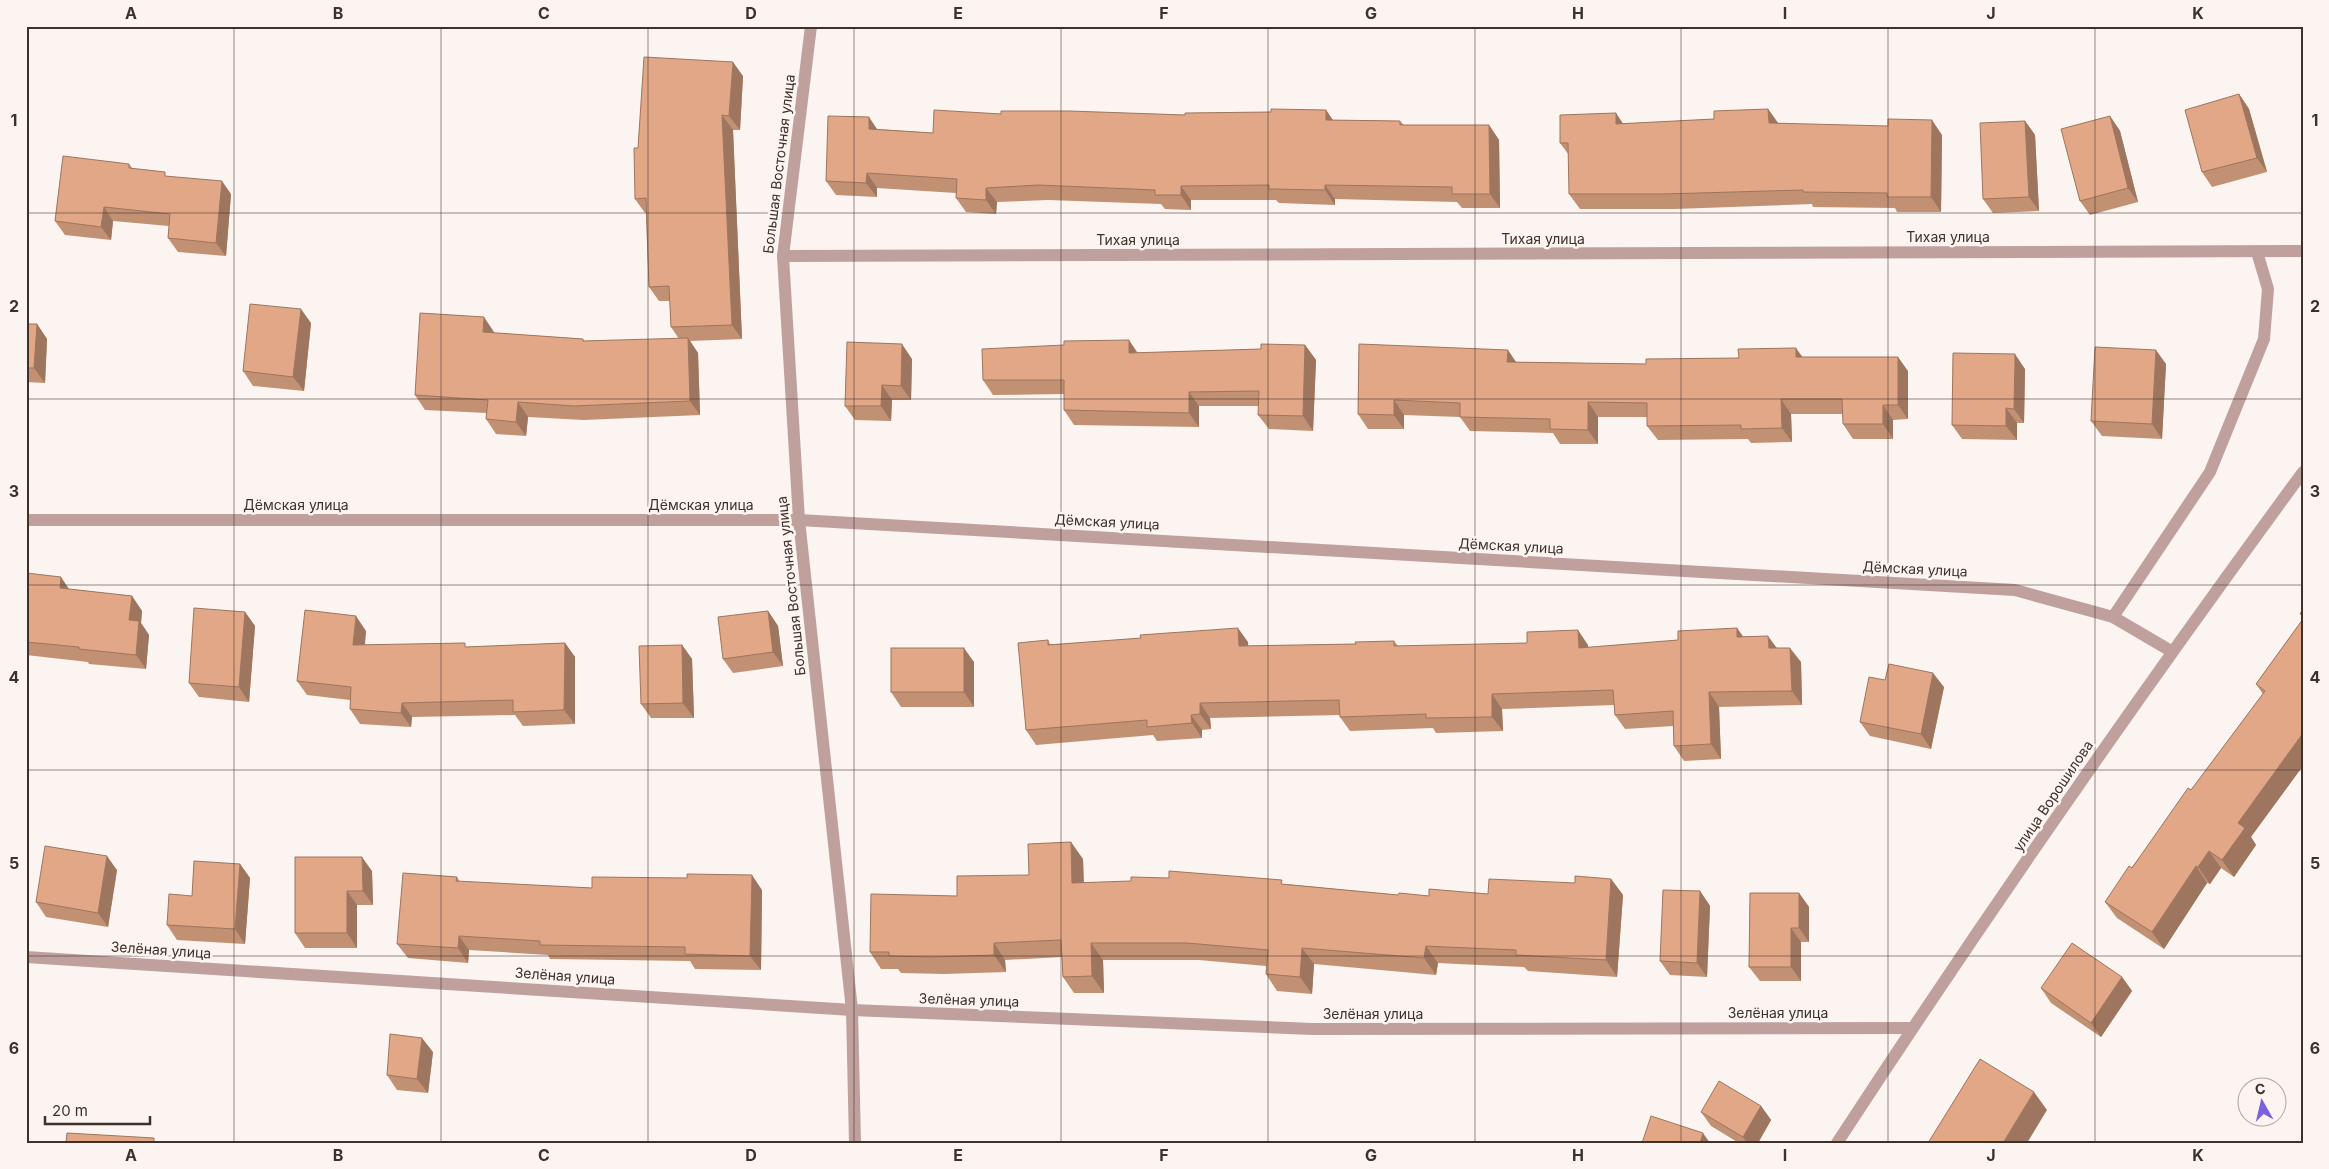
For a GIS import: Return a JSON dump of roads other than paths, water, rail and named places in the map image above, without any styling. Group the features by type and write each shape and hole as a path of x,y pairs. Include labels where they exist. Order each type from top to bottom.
{"street":[{"name":"Большая Восточная улица","path":"811,26 783,256 798,520 852,1010 855,1143"},
{"name":"Тихая улица","path":"783,256 2303,251"},
{"path":"2114,617 2210,472 2264,338 2268,289 2256,252"},
{"name":"улица Ворошилова","path":"1837,1143 1912,1028 2171,651 2303,472"},
{"name":"Дёмская улица","path":"26,520 798,520 2015,590 2114,617 2171,651"},
{"name":"Зелёная улица","path":"26,957 852,1010 1312,1029 1912,1028"}]}
